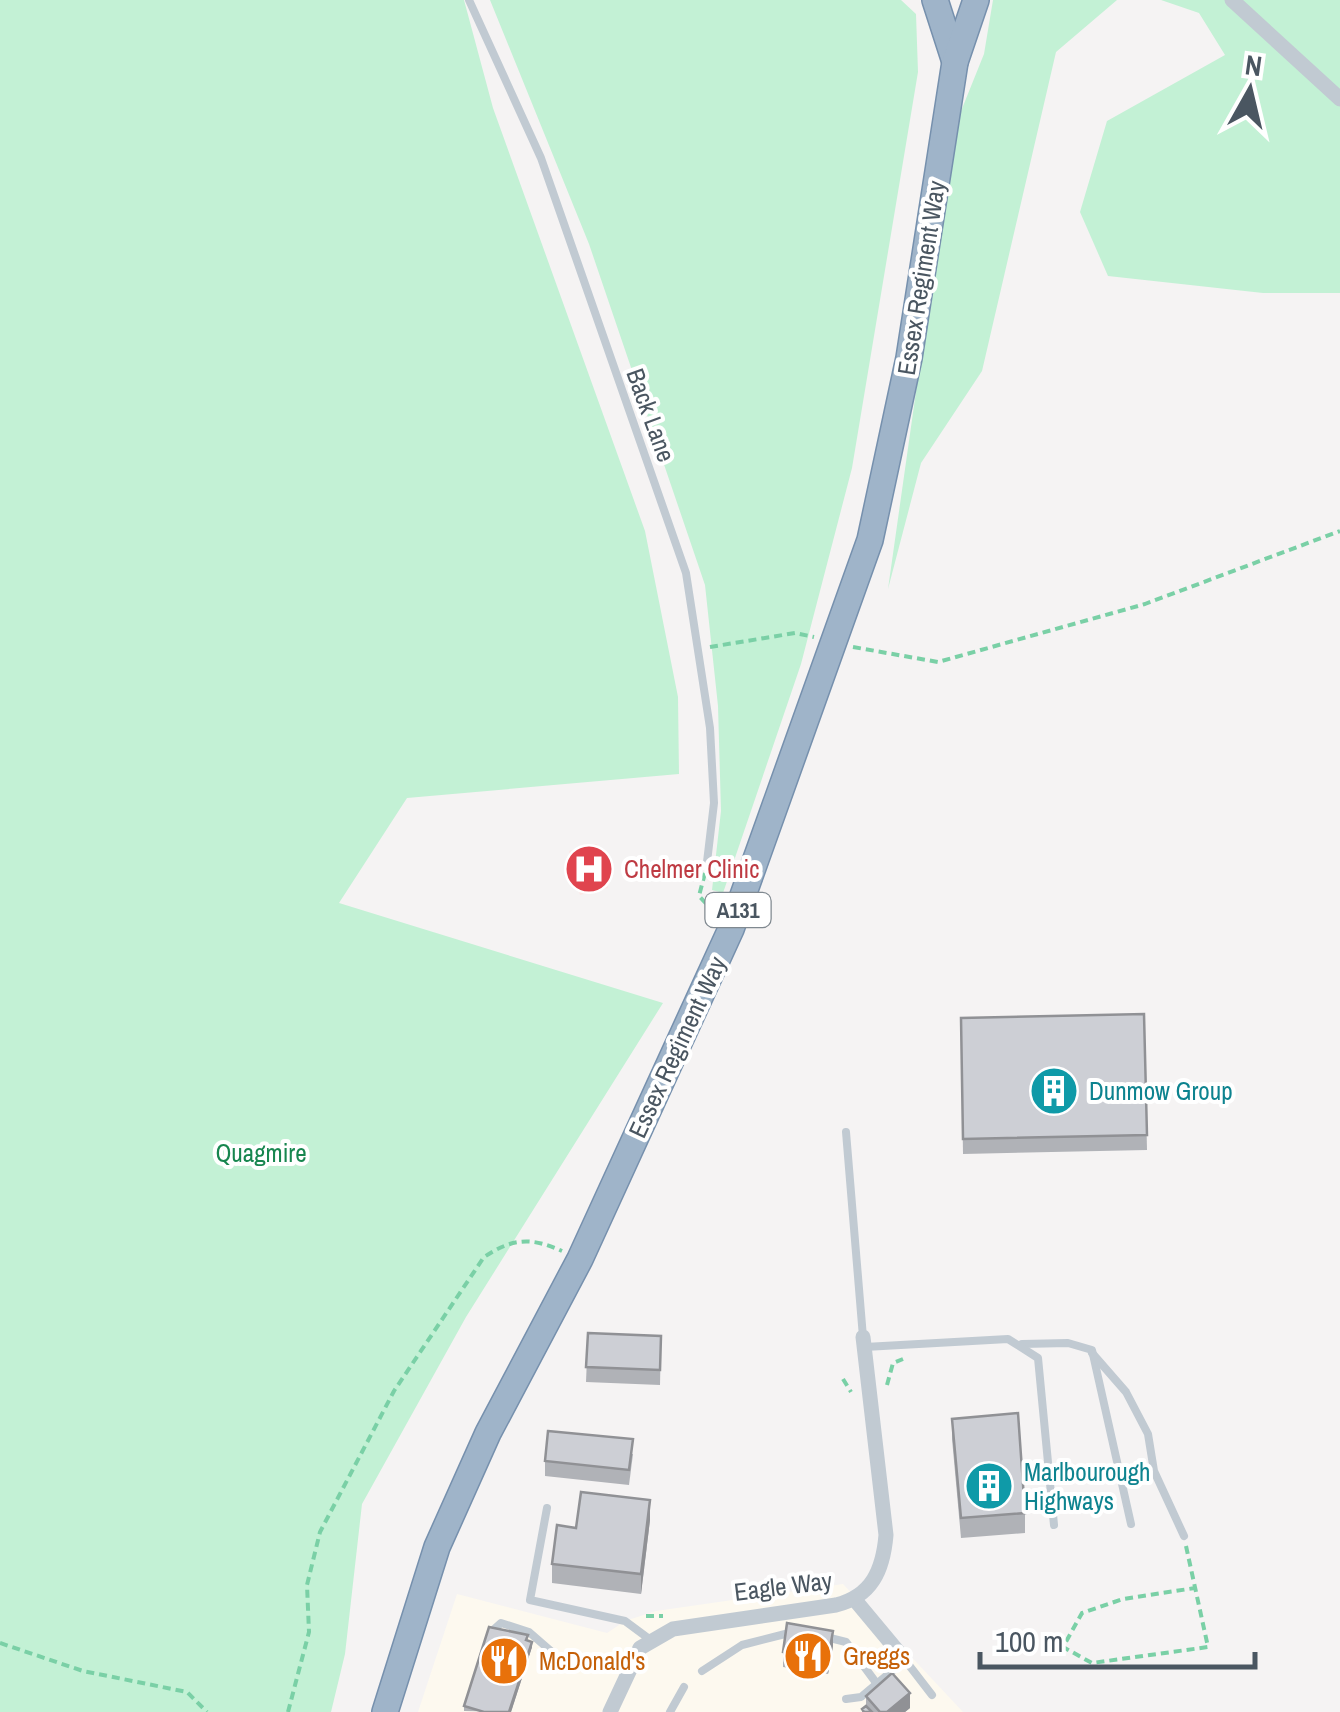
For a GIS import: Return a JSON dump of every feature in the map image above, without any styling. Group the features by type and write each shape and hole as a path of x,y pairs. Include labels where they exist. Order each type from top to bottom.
{"highway":[{"name":"Essex Regiment Way","path":"935,0 955,62"},
{"name":"Essex Regiment Way","path":"384,1712 437,1547 488,1432 580,1260 730,929 784,788 870,540 909,358 955,62 976,0"}],"street":[{"path":"1232,0 1340,99"},
{"name":"Eagle Way","path":"652,1641 673,1628 710,1620 855,1600 874,1582 884,1560 886,1535 864,1342"},
{"path":"855,1600 905,1660"},
{"path":"610,1712 640,1648 652,1641"}],"lane":[{"name":"Back Lane","path":"469,0 541,158 686,573 701,648 714,803 707,862"},
{"path":"846,1132 864,1342 1008,1339 1022,1344 1068,1343 1092,1353 1126,1392 1148,1434 1154,1471 1184,1536"},
{"path":"1022,1344 1038,1358 1054,1525"},
{"path":"1092,1353 1131,1524"},
{"path":"547,1508 530,1600 624,1620 652,1641"},
{"path":"491,1632 501,1623 529,1632 552,1652"},
{"path":"702,1671 742,1645 788,1631 803,1634"},
{"path":"819,1636 846,1642 876,1684"},
{"path":"846,1699 861,1696 905,1660 932,1694"},
{"path":"670,1712 684,1687"}],"path":[{"path":"701,648 795,633 938,662 1144,604 1340,531"},
{"path":"707,862 699,896 730,929"},
{"path":"288,1712 309,1632 308,1585 320,1532 422,1345 484,1257 504,1244 537,1240 580,1260"},
{"path":"843,1379 855,1408"},
{"path":"1184,1536 1208,1647 1092,1663 1063,1647 1082,1613 1123,1599 1195,1588"},
{"path":"646,1616 666,1616"},
{"path":"0,1643 84,1671 187,1692 206,1712"}],"shaded area":[{"name":"Chelmer Clinic","path":"597,844 608,888 580,895 569,851"},
{"path":"843,1584 963,1712 418,1712 457,1594 607,1633 625,1621 656,1611"}],"green space":[{"name":"Quagmire","path":"0,0 464,0 493,108 645,531 678,697 679,774 407,798 339,903 663,1003 466,1317 362,1504 345,1654 331,1712 0,1712"},
{"path":"490,0 901,0 916,14 918,72 852,468 801,664 723,893 712,890 721,811 718,706 705,585 589,244"},
{"path":"993,0 1117,0 1056,52 982,371 921,463 888,589 953,131 984,54"},
{"path":"1161,0 1340,0 1340,293 1263,293 1108,276 1080,212 1107,121 1225,55 1199,13"}],"building":[{"name":"Dunmow Group","path":"1144,1014 1147,1135 963,1139 961,1018"},
{"path":"588,1333 661,1336 660,1370 586,1367"},
{"name":"Marlbourough Highways","path":"1018,1413 1025,1513 961,1518 952,1419"},
{"path":"548,1431 633,1439 629,1470 545,1461"},
{"path":"581,1492 650,1500 641,1574 552,1564 557,1525 576,1528"},
{"path":"787,1623 833,1631 828,1659 783,1652"},
{"name":"McDonald's","path":"489,1627 528,1635 526,1640 532,1642 509,1712 484,1712 464,1706"},
{"path":"892,1673 910,1693 887,1712 880,1712 866,1696"}],"place":[{"name":"Chelmer Clinic","path":"589,869"},
{"name":"Dunmow Group","path":"1054,1091"},
{"name":"Marlbourough Highways","path":"989,1486"},
{"name":"Greggs","path":"808,1656"},
{"name":"McDonald's","path":"504,1661"}]}
